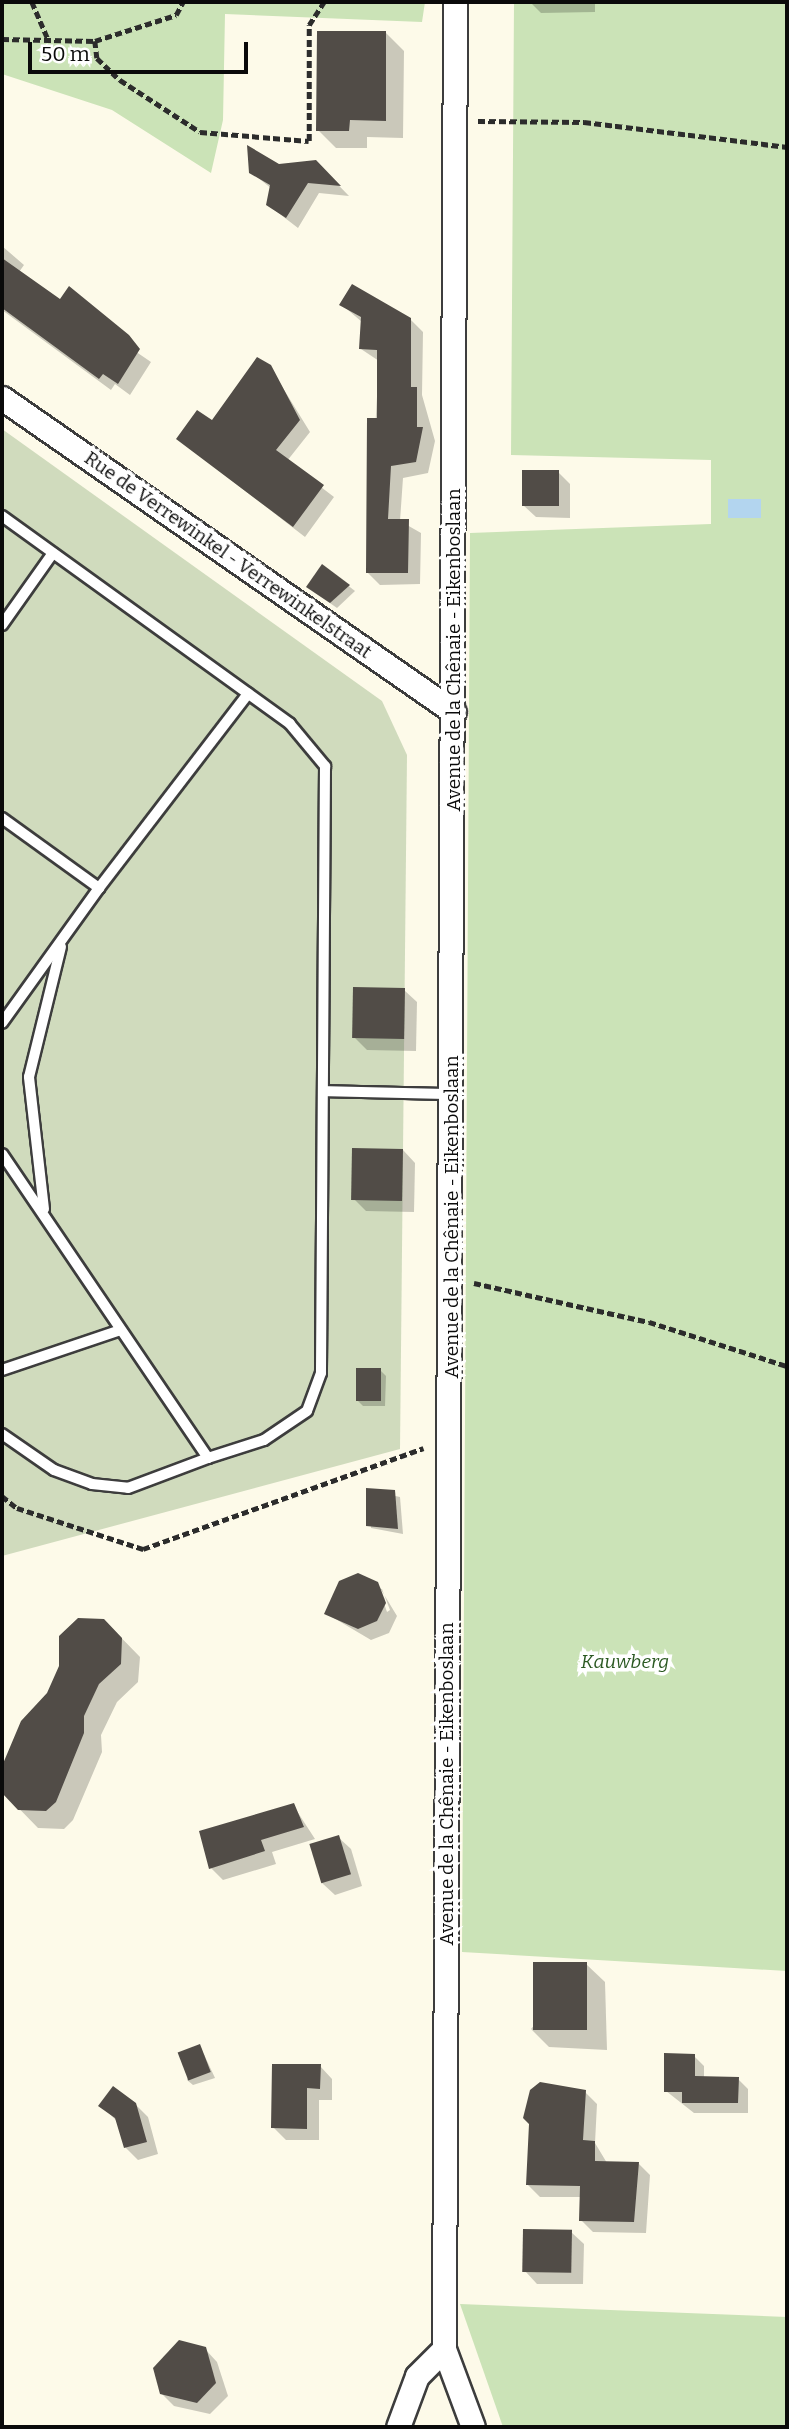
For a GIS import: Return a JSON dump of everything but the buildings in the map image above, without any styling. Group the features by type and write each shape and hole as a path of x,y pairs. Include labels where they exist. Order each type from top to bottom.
{"street":[{"name":"Avenue de la Chênaie - Eikenboslaan","path":"455,2 453,1094 444,2349 473,2427"},
{"name":"Rue de Verrewinkel - Verrewinkelstraat","path":"2,398 454,712"},
{"path":"398,2427 417,2376 444,2349"}],"lane":[{"path":"2,516 310,740 325,766 324,1091 317,1392 290,1427 128,1488 92,1484 54,1470 2,1434"},
{"path":"2,625 53,553"},
{"path":"2,1023 99,888 248,694"},
{"path":"2,817 99,888"},
{"path":"45,1212 29,1077 64,937"},
{"path":"324,1091 453,1094"},
{"path":"2,1154 45,1212 118,1331 208,1458"},
{"path":"2,1370 118,1331"}],"path":[{"path":"32,2 48,39"},
{"path":"2,39 94,41 176,15 183,2"},
{"path":"94,41 97,58 120,80 200,132 309,141 309,25 324,2"},
{"path":"455,121 584,122 787,147"},
{"path":"452,1278 649,1322 787,1366"},
{"path":"2,1496 17,1508 144,1549 450,1438"}],"green space":[{"path":"2,2 425,2 422,22 225,14 223,120 211,173 112,110 2,74"},
{"name":"Kauwberg","path":"514,2 787,2 787,1971 462,1952 470,533 711,524 711,460 511,455"},
{"path":"2,429 382,701 407,755 400,1449 2,1556"},
{"path":"460,2304 787,2317 787,2427 503,2427"}],"water":[{"path":"728,499 761,499 761,518 728,518"}]}
